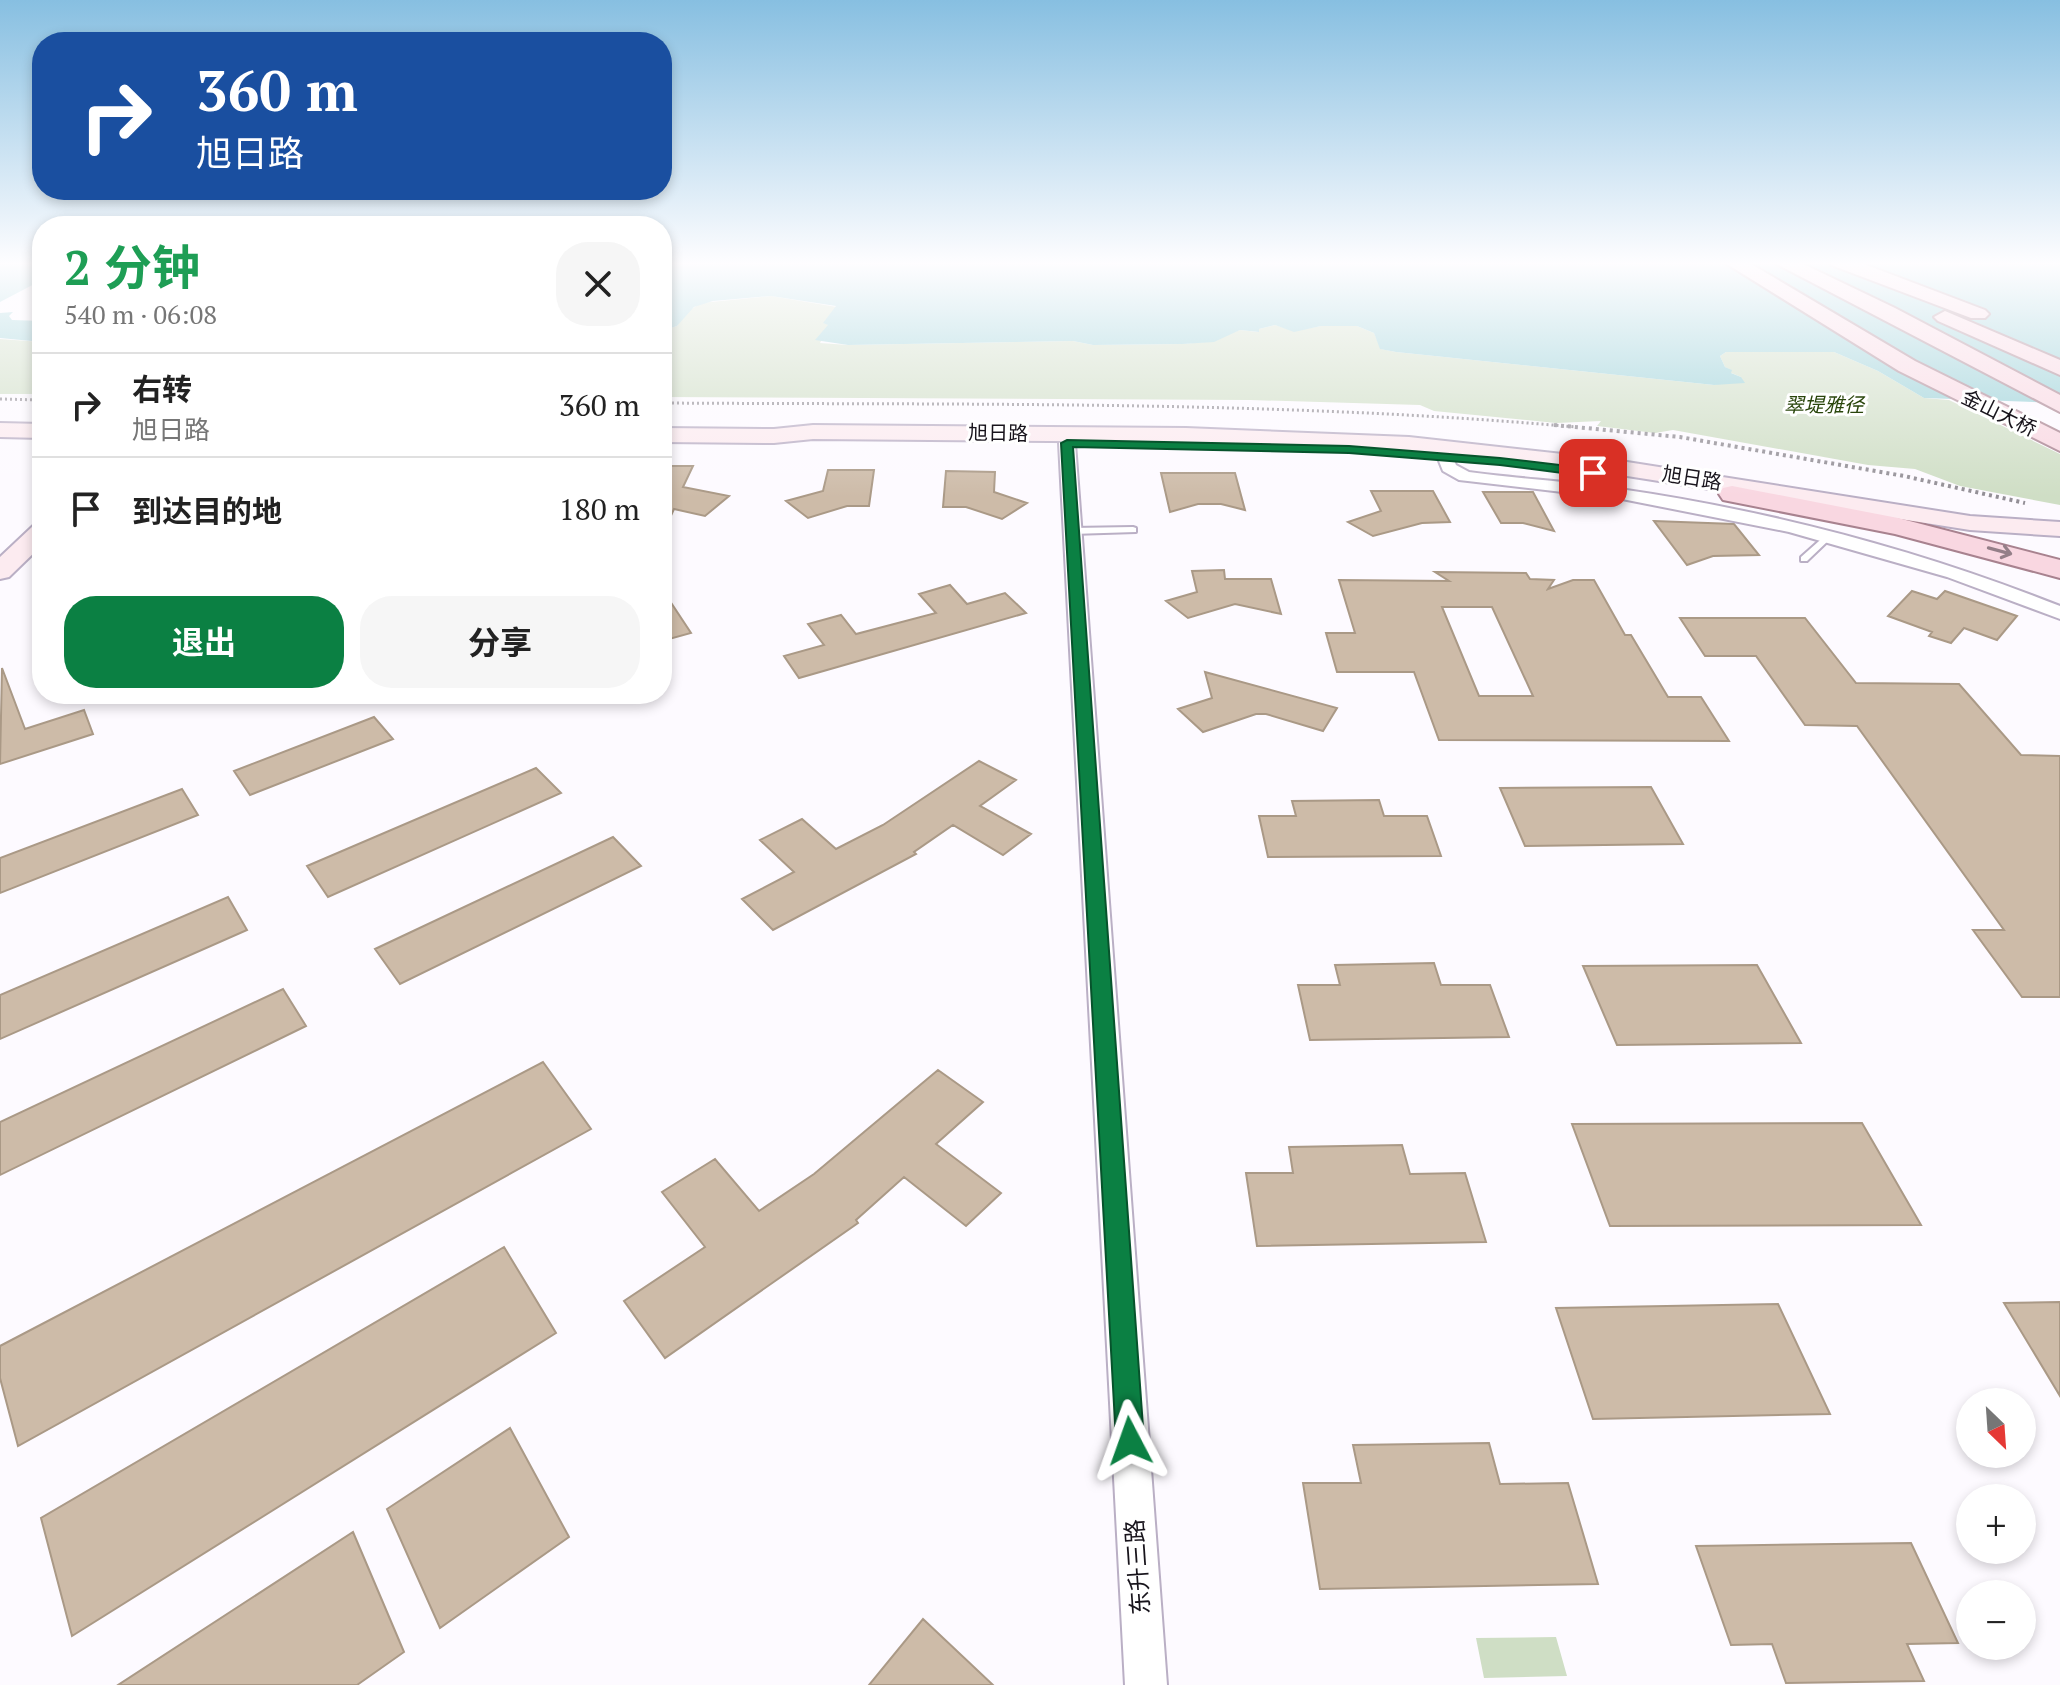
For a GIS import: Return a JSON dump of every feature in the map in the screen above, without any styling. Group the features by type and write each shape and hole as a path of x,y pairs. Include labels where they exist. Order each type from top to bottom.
{"main road":[{"name":"金山大桥","path":"1863,340 1907,366 2060,443"},
{"path":"1939,340 2060,405"},
{"path":"1973,340 2060,378"},
{"path":"1995,340 2060,368"},
{"path":"2028,340 2060,352"},
{"path":"0,430 32,431"},
{"name":"旭日路","path":"672,435 774,436 813,432 1318,439 1529,455 1740,490"},
{"name":"旭日路","path":"774,436 807,441 1257,446 1445,456 1740,490"},
{"path":"1740,490 1970,523 2060,529"},
{"path":"1740,490 1898,526 2060,569"},
{"path":"0,571 32,541"}],"street":[{"name":"东升三路","path":"1067,443 1146,1685"},
{"path":"1445,456 1449,468 1465,476 1623,495 1827,537 1955,572 2060,613"}],"lane":[{"path":"1072,531 1133,530"},
{"path":"1804,559 1827,537"}],"path":[{"path":"0,399 32,400"}],"green space":[{"path":"0,340 32,341 32,394 0,394"},
{"name":"翠堤雅径","path":"672,340 822,340 820,343 848,345 1073,341 1093,345 1183,344 1212,340 1377,340 1381,349 1396,352 1714,385 1741,377 1725,367 1720,356 1726,352 1834,352 1878,371 1924,398 1949,400 2060,454 2060,505 1960,486 1915,469 1868,465 1673,430 1655,433 1597,426 1601,421 1556,423 1434,411 1420,405 1250,400 672,397"},
{"path":"1556,1637 1567,1676 1484,1678 1476,1638"}],"water":[{"path":"815,340 1219,340 1183,344 1093,345 1073,341 848,345"},
{"path":"1376,340 2060,340 2060,403 1924,398 1878,371 1834,352 1726,352 1720,356 1725,367 1745,383 1714,385 1380,349"}],"building":[{"path":"672,466 693,466 683,487 729,496 705,516 674,509 672,513"},
{"path":"828,470 874,470 869,506 847,506 808,518 786,501 823,491"},
{"path":"946,471 995,472 994,492 1027,503 1002,519 966,507 943,507"},
{"path":"1161,473 1235,473 1245,510 1221,504 1198,504 1170,512"},
{"path":"1371,491 1433,491 1450,522 1422,523 1373,536 1348,522 1381,511"},
{"path":"1483,492 1533,492 1554,531 1523,523 1501,523"},
{"path":"1654,521 1734,524 1759,555 1713,556 1687,565"},
{"path":"1224,570 1225,579 1271,579 1281,614 1235,604 1188,618 1166,601 1197,592 1192,571"},
{"path":"1435,572 1526,573 1530,579 1554,580 1548,589 1573,580 1594,580 1625,635 1631,635 1668,697 1701,697 1729,741 1439,740 1414,672 1337,672 1326,633 1355,633 1339,580 1449,581","holes":["1442,607 1492,607 1533,696 1479,696"]},
{"path":"950,585 967,604 1005,593 1026,613 799,678 784,656 824,645 808,624 841,615 856,634 936,613 919,594"},
{"path":"1912,591 1937,599 1945,591 2017,616 1997,640 1964,628 1951,643 1929,636 1932,632 1888,616"},
{"path":"672,604 691,633 672,638"},
{"path":"1680,618 1805,618 1856,683 1959,684 2021,755 2060,756 2060,997 2022,997 1973,930 2004,930 1857,726 1805,725 1756,656 1705,656"},
{"path":"2,668 25,729 84,710 93,734 0,764"},
{"path":"1205,672 1337,708 1323,731 1266,714 1256,714 1203,732 1178,709 1212,698"},
{"path":"374,717 393,739 250,795 234,771"},
{"path":"979,761 1016,780 980,806 1031,834 1003,855 953,825 914,852 916,854 773,930 742,899 794,872 760,840 802,819 836,849 883,825"},
{"path":"536,768 561,793 328,897 307,866"},
{"path":"1651,787 1683,844 1525,846 1500,788"},
{"path":"182,789 198,815 0,893 0,858"},
{"path":"1379,800 1384,816 1427,816 1441,856 1268,857 1259,816 1296,816 1292,801"},
{"path":"613,837 641,866 400,984 375,949"},
{"path":"228,897 247,930 0,1039 0,995"},
{"path":"1434,963 1441,985 1490,985 1509,1037 1310,1040 1298,985 1340,985 1335,965"},
{"path":"1757,965 1801,1043 1617,1045 1583,966"},
{"path":"283,989 306,1026 0,1175 0,1122"},
{"path":"543,1062 591,1129 18,1446 0,1378 0,1346"},
{"path":"938,1070 983,1102 936,1144 1001,1193 966,1226 904,1177 856,1220 858,1223 665,1358 624,1301 705,1247 662,1192 715,1159 759,1211 814,1174"},
{"path":"1862,1123 1921,1225 1610,1226 1572,1124"},
{"path":"1402,1145 1410,1174 1465,1173 1486,1242 1257,1246 1246,1173 1293,1173 1289,1147"},
{"path":"504,1247 556,1333 72,1636 41,1518"},
{"path":"2060,1302 2060,1396 2004,1303"},
{"path":"1778,1304 1830,1414 1593,1419 1556,1308"},
{"path":"510,1428 569,1537 440,1628 387,1509"},
{"path":"1489,1443 1500,1484 1568,1483 1598,1584 1320,1589 1303,1483 1361,1483 1353,1445"},
{"path":"353,1532 404,1652 357,1685 118,1685"},
{"path":"1911,1543 1956,1643 1907,1644 1924,1681 1786,1683 1772,1644 1731,1645 1696,1546"},
{"path":"923,1619 993,1685 869,1685"}],"route":[{"path":"1130,1441 1067,443 1349,450 1593,473"}]}
